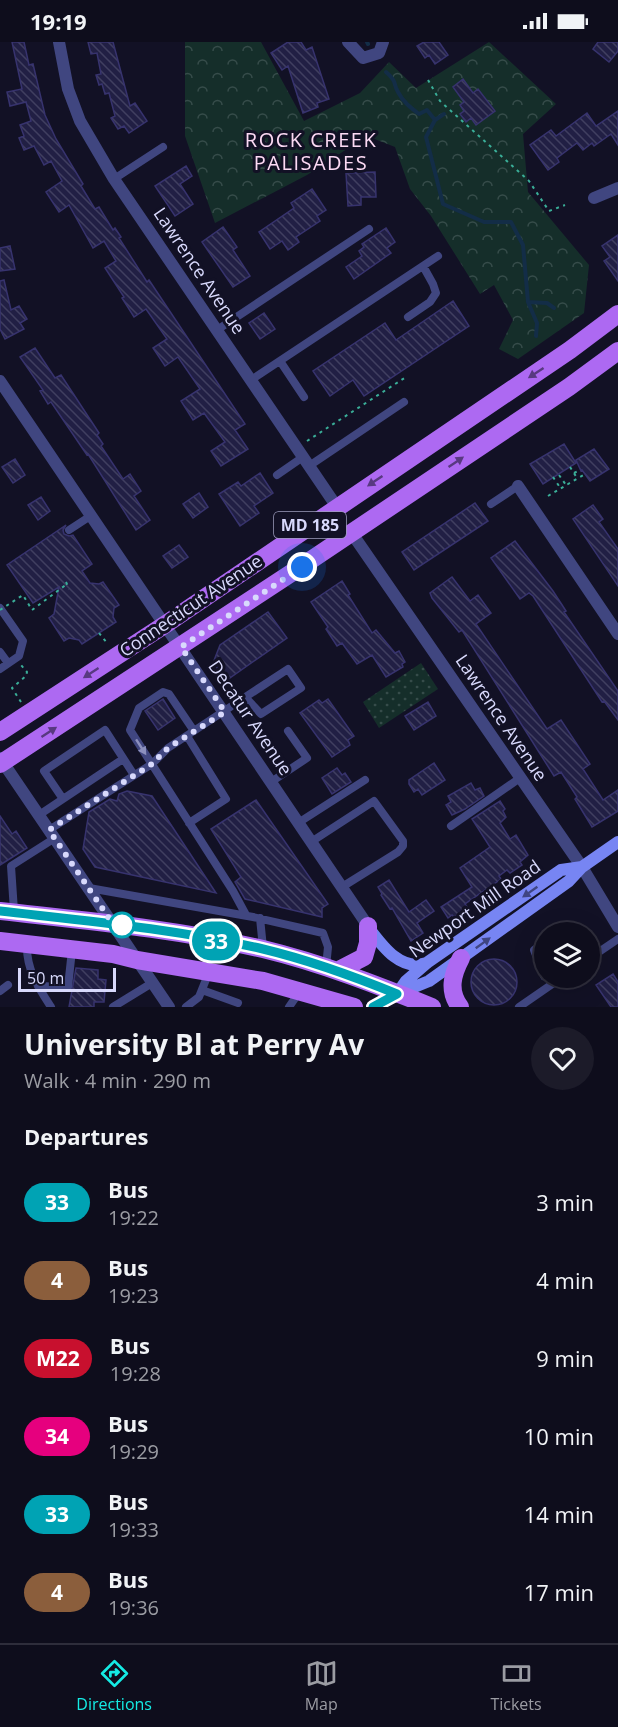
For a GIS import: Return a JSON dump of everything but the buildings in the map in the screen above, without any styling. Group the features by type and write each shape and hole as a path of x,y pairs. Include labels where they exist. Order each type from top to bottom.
{"main road":[{"name":"Connecticut Avenue","path":"0,732 166,624 570,350 618,314"},
{"path":"570,350 587,374"},
{"name":"Connecticut Avenue","path":"1,761 181,647 618,351"},
{"path":"7,912 113,924 263,949 332,969 432,1007"},
{"path":"332,969 364,957 368,943 368,926"},
{"path":"0,941 113,954 263,981 354,1007"},
{"path":"460,1007 452,985 453,973 461,958"}],"street":[{"name":"Lawrence Avenue","path":"58,42 68,89 80,121 114,179 337,507"},
{"path":"348,42 363,58 379,53 383,42"},
{"path":"594,198 618,188"},
{"name":"Decatur Avenue","path":"0,381 368,926"},
{"path":"518,486 618,634"},
{"name":"Lawrence Avenue","path":"351,532 582,867 618,927"},
{"path":"1,761 169,1007"},
{"name":"Newport Mill Road","path":"372,1007 429,981 569,881 582,867 618,842"},
{"name":"Newport Mill Road","path":"397,994 406,981 428,962 561,870 582,867"},
{"path":"368,926 376,938 400,961 415,967 428,962"}],"lane":[{"path":"114,179 163,147"},
{"path":"217,330 369,229"},
{"path":"251,380 438,256"},
{"path":"408,317 430,302 436,293 423,266"},
{"path":"280,361 304,397"},
{"path":"277,475 306,462 404,402"},
{"path":"491,504 518,486"},
{"path":"69,530 92,515"},
{"path":"0,609 23,641 19,656 0,669"},
{"path":"0,652 8,663"},
{"path":"7,912 11,866 52,834 152,764 168,748 225,712 245,697 288,669 301,688 261,714 245,697"},
{"path":"189,823 226,799 169,694 163,692 139,708 130,730 246,915"},
{"path":"63,799 44,771 105,730 134,775"},
{"path":"271,782 307,758 288,731"},
{"path":"39,815 123,759"},
{"path":"451,826 520,778"},
{"path":"298,823 365,780"},
{"path":"311,842 374,801 403,841 403,846 398,852 342,887"},
{"path":"89,888 246,915 323,933 332,969"},
{"path":"260,918 263,949"},
{"path":"600,951 618,939"},
{"path":"27,944 26,957 33,978 51,1007"},
{"path":"38,986 68,987 72,950"},
{"path":"186,1007 199,997 209,971"},
{"path":"112,1007 153,983"},
{"path":"0,991 8,985"},
{"path":"519,1007 538,988"},
{"path":"202,990 238,1003"},
{"path":"290,1007 300,991"}],"path":[{"path":"428,80 440,101 530,181 549,211 565,205"},
{"path":"307,441 406,376"},
{"path":"570,467 577,478"},
{"path":"574,473 580,470"},
{"path":"548,496 585,474"},
{"path":"559,475 566,485"},
{"path":"553,477 561,489"},
{"path":"0,609 23,596 32,610 67,583 69,589"},
{"path":"99,633 107,643"},
{"path":"20,664 27,672 26,676 12,688 21,702"}],"green space":[{"path":"185,42 261,42 304,121 360,93 389,62 416,88 489,42 556,104 523,134 528,192 589,265 584,313 518,359 499,349 513,320 494,285 480,294 431,216 410,189 395,147 367,136 307,175 215,223 185,136"},
{"path":"421,663 438,689 379,728 363,702"}],"waterway":[{"path":"386,72 393,80 402,99 419,114 427,110 435,120 444,114"},
{"path":"435,120 426,137 443,204 484,222 511,222 523,245 528,302 547,303 554,308"},
{"path":"528,302 537,323 536,336"}],"bus line":[{"name":"33","path":"0,911 142,928 263,949 346,973 397,994 373,1007"}],"district":[{"name":"ROCK CREEK PALISADES","path":"311,152"}],"route":[{"path":"122,925 124,926 113,924 49,830 152,764 168,748 225,712 181,647 302,567"}]}
